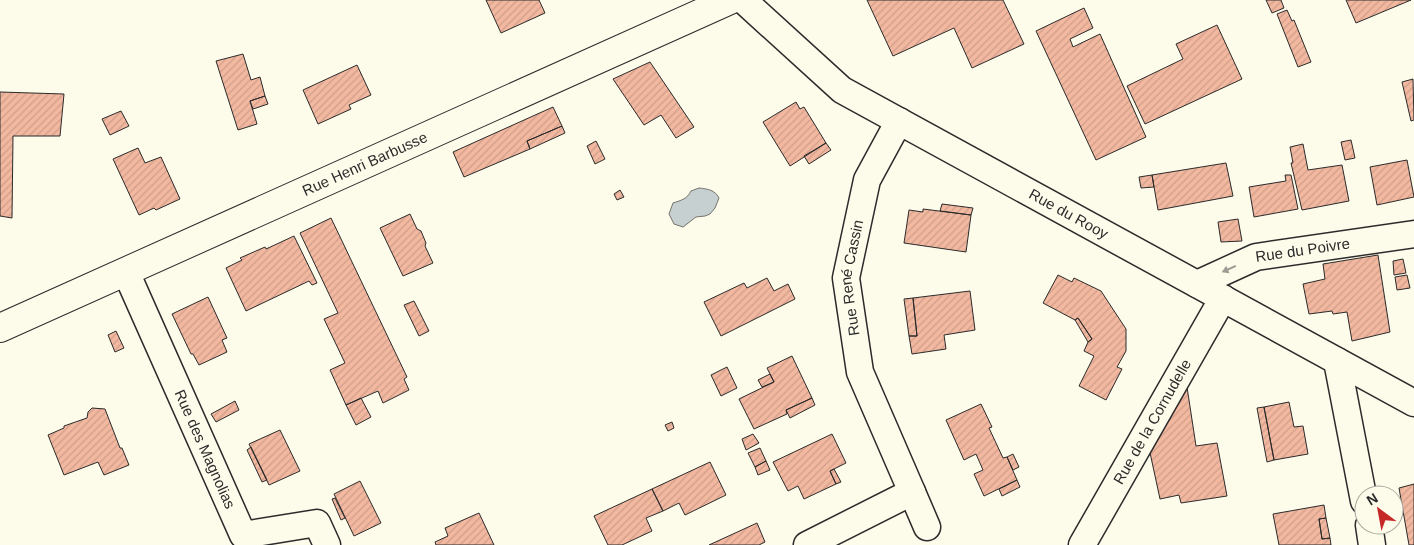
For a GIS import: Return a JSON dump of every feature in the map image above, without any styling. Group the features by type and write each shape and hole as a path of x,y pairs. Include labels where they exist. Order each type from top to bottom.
{"main road":[{"name":"Rue Henri Barbusse","path":"0,328 730,0"}],"street":[{"name":"Rue du Rooy","path":"742,0 842,90 1414,403"},
{"name":"Rue René Cassin","path":"899,121 866,180 846,278 860,372 927,527"},
{"name":"Rue du Poivre","path":"1197,284 1256,257 1414,234"},
{"name":"Rue des Magnolias","path":"126,272 243,535 317,523 327,545"},
{"name":"Rue de la Cornudelle","path":"1082,545 1223,298"},
{"path":"1338,360 1361,485"},
{"path":"807,544 912,492"}],"shaded area":[{"path":"699,188 711,190 717,195 719,198 715,208 710,214 696,217 683,227 674,224 669,214 673,203 684,199 691,191"}],"building":[{"path":"486,0 539,0 545,13 501,33"},
{"path":"867,0 1003,0 1024,44 972,68 954,28 893,56"},
{"path":"1266,0 1281,0 1284,8 1272,13"},
{"path":"1346,0 1411,0 1356,23"},
{"path":"1084,8 1093,28 1070,39 1073,47 1100,34 1146,137 1096,160 1036,31"},
{"path":"1287,10 1292,21 1294,20 1311,62 1298,67 1277,14"},
{"path":"1217,25 1242,79 1145,124 1127,86 1183,59 1176,44"},
{"path":"243,54 251,80 260,77 265,96 250,101 257,124 238,130 216,61"},
{"path":"650,62 694,127 676,138 661,115 644,125 613,79"},
{"path":"357,65 371,95 349,105 351,109 318,124 303,90"},
{"path":"1413,79 1414,120 1411,121 1402,82"},
{"path":"0,92 64,94 60,136 13,136 12,218 0,216"},
{"path":"265,96 268,104 253,109 250,101"},
{"path":"796,102 800,109 804,107 826,143 790,166 763,122"},
{"path":"553,107 562,126 527,141 530,149 464,177 453,152"},
{"path":"121,111 129,126 110,135 102,119"},
{"path":"562,126 565,133 530,149 527,141"},
{"path":"1351,140 1355,158 1345,160 1341,142"},
{"path":"596,141 605,159 595,164 587,146"},
{"path":"826,143 831,150 809,164 804,156"},
{"path":"1303,144 1308,170 1342,165 1349,201 1302,210 1291,163 1293,163 1290,147"},
{"path":"138,148 145,163 161,157 180,199 156,210 154,208 139,215 113,159"},
{"path":"1407,160 1414,197 1377,205 1370,167"},
{"path":"1226,163 1233,196 1158,210 1152,175"},
{"path":"1152,175 1154,187 1141,188 1139,177"},
{"path":"1285,175 1291,175 1298,209 1254,217 1249,187 1286,181"},
{"path":"620,190 624,197 617,200 614,194"},
{"path":"942,204 973,208 971,215 940,211"},
{"path":"923,209 971,215 966,252 904,243 909,210 923,212"},
{"path":"410,214 417,229 421,231 426,243 425,246 433,263 403,276 380,228"},
{"path":"331,218 407,377 404,379 409,390 383,403 378,391 346,405 330,370 345,363 324,319 338,313 300,233"},
{"path":"1238,219 1242,241 1221,242 1218,222"},
{"path":"294,236 317,283 312,285 309,281 246,311 226,268 242,260 240,258"},
{"path":"1378,255 1390,332 1352,341 1347,312 1333,314 1332,311 1309,314 1303,284 1325,279 1323,264"},
{"path":"1403,259 1406,273 1394,275 1393,261"},
{"path":"1058,275 1072,282 1074,278 1101,291 1126,329 1126,351 1117,367 1122,369 1106,400 1079,386 1094,356 1084,351 1088,342 1092,339 1078,318 1075,320 1043,303"},
{"path":"1407,275 1410,288 1397,290 1395,277"},
{"path":"767,278 774,291 788,284 795,299 721,336 704,302 744,283 747,288"},
{"path":"970,291 975,330 944,335 946,349 912,354 909,336 917,336 913,298"},
{"path":"208,297 227,338 222,340 227,352 199,365 193,354 191,354 172,314"},
{"path":"913,298 917,336 909,336 904,299"},
{"path":"414,301 429,331 419,336 404,305"},
{"path":"1078,318 1092,339 1088,342 1075,320"},
{"path":"116,331 124,348 115,352 108,335"},
{"path":"792,356 812,398 786,410 787,414 754,429 739,399 774,382 767,368"},
{"path":"727,367 737,388 721,396 711,375"},
{"path":"770,374 774,382 762,387 758,380"},
{"path":"1187,387 1196,446 1217,443 1227,496 1181,503 1179,495 1160,499 1149,448"},
{"path":"361,398 371,417 356,425 346,405"},
{"path":"812,398 815,405 790,418 786,410"},
{"path":"235,401 239,410 216,422 211,414"},
{"path":"1289,402 1294,427 1303,426 1308,454 1274,460 1264,407"},
{"path":"981,404 992,427 989,428 1003,458 1007,457 1017,480 984,496 974,474 983,470 976,454 964,460 946,420"},
{"path":"1264,407 1274,460 1267,462 1257,408"},
{"path":"92,408 105,409 120,448 122,448 129,465 104,475 98,462 64,475 48,435 64,428 64,426 87,418 88,412"},
{"path":"672,422 674,428 668,431 665,425"},
{"path":"280,430 300,471 269,485 249,444"},
{"path":"753,434 759,443 746,450 742,439"},
{"path":"832,434 846,463 830,471 836,484 804,499 798,486 788,491 773,462"},
{"path":"251,447 267,480 262,482 247,450"},
{"path":"760,448 766,461 755,467 748,453"},
{"path":"1013,454 1019,467 1013,470 1007,457"},
{"path":"766,461 770,470 758,475 755,467"},
{"path":"710,462 726,495 685,515 679,503 663,511 652,489"},
{"path":"834,469 841,482 836,484 830,471"},
{"path":"1017,480 1020,487 1002,496 999,489"},
{"path":"360,481 381,523 354,536 334,494"},
{"path":"1414,484 1414,545 1409,545 1404,516 1404,487"},
{"path":"652,489 663,511 646,518 652,531 622,545 608,545 594,516"},
{"path":"335,498 345,518 341,520 332,499"},
{"path":"1324,505 1326,518 1319,519 1322,539 1330,538 1331,545 1279,545 1273,514"},
{"path":"479,513 494,545 436,545 435,542 448,536 445,528"},
{"path":"1326,518 1330,538 1322,539 1319,519"},
{"path":"757,523 765,542 759,545 709,545"}]}
